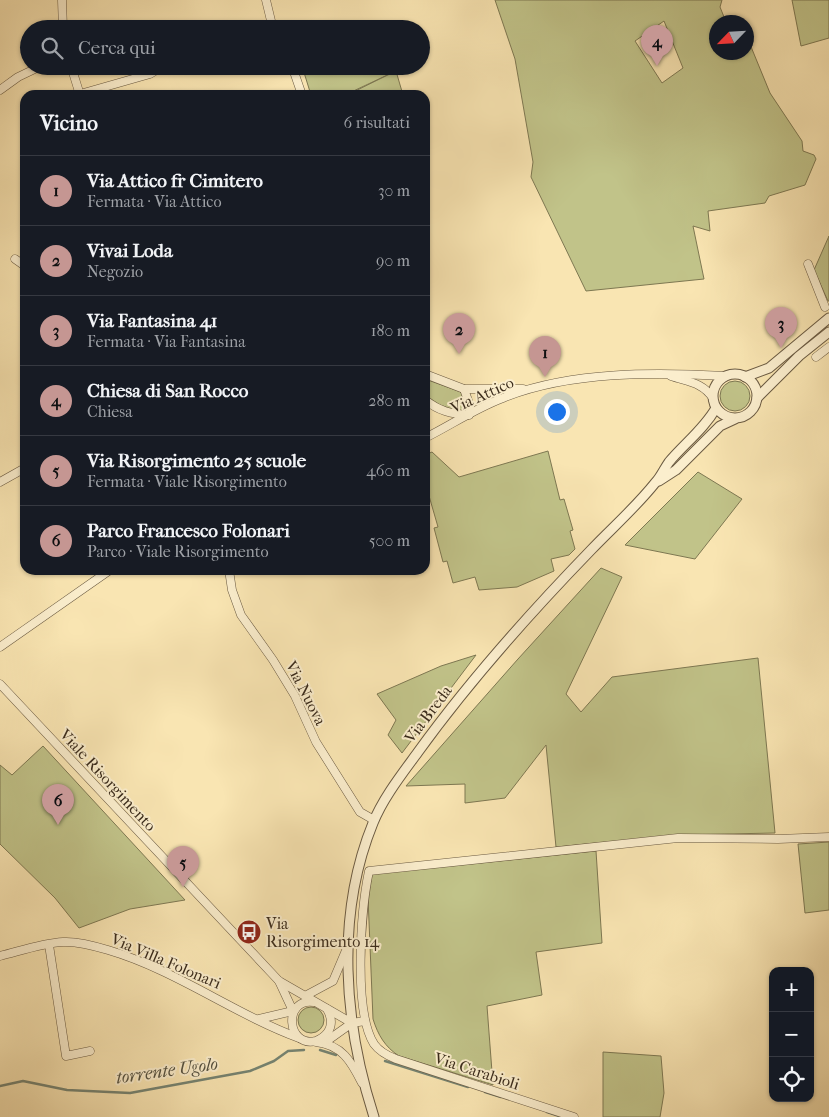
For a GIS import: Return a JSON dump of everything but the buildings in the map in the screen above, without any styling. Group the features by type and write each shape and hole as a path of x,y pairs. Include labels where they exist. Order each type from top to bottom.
{"street":[{"path":"62,0 63,20"},
{"path":"266,0 271,20"},
{"path":"0,90 22,75"},
{"path":"74,75 79,90"},
{"path":"94,90 146,75"},
{"path":"295,75 300,90"},
{"path":"15,259 20,262"},
{"path":"808,264 825,307"},
{"path":"745,376 769,368 829,318"},
{"name":"Via Breda","path":"656,482 676,470 720,426 746,416 754,408 757,398 799,356 829,332"},
{"path":"816,357 829,346"},
{"name":"Via Attico","path":"671,376 681,373 726,376"},
{"path":"736,419 723,415 716,408 713,398 715,388 726,376 738,374 745,376 756,389 757,398"},
{"path":"430,376 464,389 532,388"},
{"name":"Via Attico","path":"430,435 503,398 532,388 602,376 671,376 698,384 707,389 713,398"},
{"path":"430,404 437,409 453,414 469,415 470,406 464,389"},
{"name":"Via Breda","path":"374,1117 365,1089 352,1023 349,944 359,862 374,820 394,786 447,712 478,673 656,482 669,463 705,426 716,408"},
{"path":"0,482 20,471"},
{"path":"0,647 103,575"},
{"name":"Via Nuova","path":"230,575 232,590 241,615 278,667 295,696 316,742 360,812 374,820"},
{"name":"Viale Risorgimento","path":"0,684 279,982 293,1012 291,1023 299,1038"},
{"path":"324,1043 352,1023 365,1021 362,966 363,902 369,871 678,838 778,840 829,837"},
{"name":"Via Villa Folonari","path":"0,956 64,942 83,944 123,954 179,979 299,1038"},
{"path":"305,996 333,981 349,944"},
{"path":"50,945 66,1056 90,1052"},
{"name":"Viale Risorgimento","path":"279,982 318,1002 352,1023"},
{"path":"258,1019 293,1012 304,1002 318,1002"},
{"path":"311,1041 324,1037 330,1026 331,1020 326,1008"},
{"name":"Via Carabioli","path":"365,1021 374,1044 396,1059 574,1117"},
{"path":"299,1038 336,1047 349,1058 365,1089"}],"green space":[{"path":"495,0 722,0 720,7 723,15 709,15 709,60 754,60 754,54 770,93 802,141 803,151 814,155 816,159 805,185 769,196 765,203 708,211 710,231 693,226 704,279 586,291 531,177 533,162 515,59","holes":["664,21 683,68 662,83 635,41"]},
{"path":"792,0 829,0 829,38 801,46"},
{"path":"305,75 387,75 356,90 309,90"},
{"path":"388,75 397,75 402,90 357,90"},
{"path":"829,236 829,301 828,301 814,270"},
{"path":"430,381 461,392 466,407 459,412 440,405 430,398"},
{"path":"735,381 746,385 750,396 746,407 735,411 724,407 720,396 724,385"},
{"path":"548,451 560,500 564,499 573,530 570,531 575,549 569,555 551,559 554,571 517,587 479,590 475,577 453,583 447,561 443,562 434,528 438,527 430,499 430,453 432,452 459,477"},
{"path":"698,472 742,499 695,559 625,545"},
{"path":"601,568 622,577 566,694 581,712 612,677 758,658 775,833 679,835 556,847 546,745 505,798 465,803 465,784 406,786"},
{"path":"476,655 402,753 388,735 396,720 377,694 441,666"},
{"path":"43,746 185,900 130,909 79,928 55,898 0,844 0,765 12,775"},
{"path":"829,842 829,910 805,913 798,844"},
{"path":"596,851 602,943 536,952 542,995 487,1006 493,1085 399,1056 386,1045 373,1019 368,897 372,874"},
{"path":"311,1007 320,1011 324,1020 320,1029 311,1033 302,1029 298,1020 302,1011"},
{"path":"603,1052 661,1056 664,1093 660,1117 603,1117"}],"waterway":[{"name":"torrente Ugolo","path":"0,1086 23,1081 67,1090 130,1093 250,1071 274,1061 288,1051 304,1050"},
{"path":"320,1050 336,1055"},
{"path":"385,1061 468,1087"},
{"path":"485,1092 501,1097"},
{"path":"547,1112 562,1117"}],"place":[{"name":"Chiesa di San Rocco","path":"657,66"},
{"name":"Via Fantasina 41","path":"781,348"},
{"name":"Vivai Loda","path":"459,354"},
{"name":"Via Attico fr Cimitero","path":"545,377"},
{"name":"Parco Francesco Folonari","path":"58,825"},
{"name":"Via Risorgimento 25 scuole","path":"183,887"},
{"name":"Via Risorgimento 14","path":"249,932"}]}
